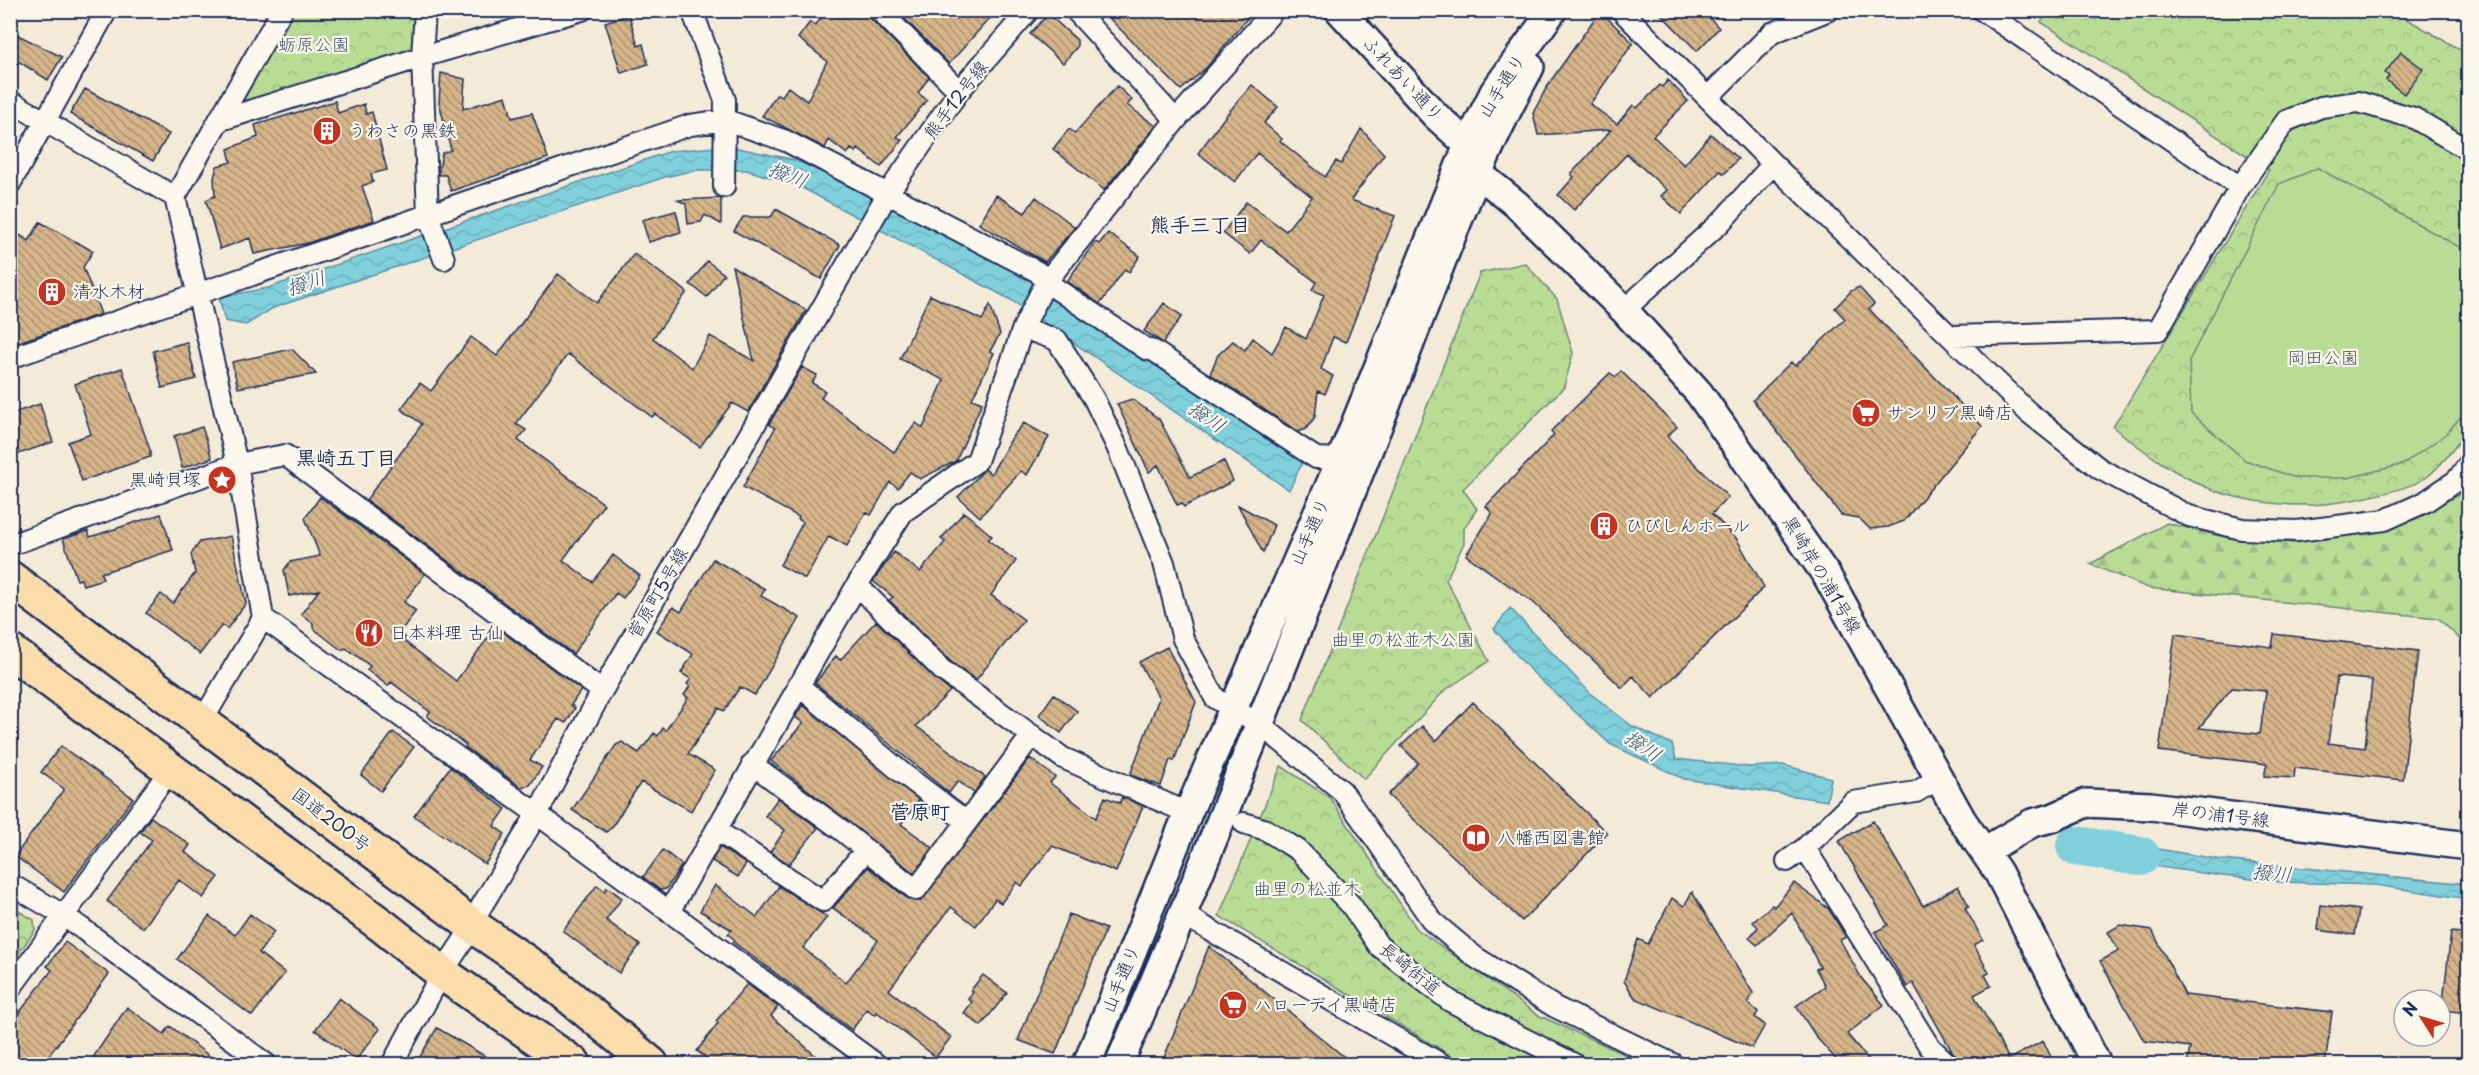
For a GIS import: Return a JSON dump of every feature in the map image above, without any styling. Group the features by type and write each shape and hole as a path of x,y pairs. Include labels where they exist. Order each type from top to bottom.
{"highway":[{"name":"国道200号","path":"10,578 201,723 457,950 574,1065"},
{"name":"国道200号","path":"10,651 171,769 457,950 536,969 651,1065"}],"street":[{"path":"10,184 107,10"},
{"path":"175,197 282,10"},
{"path":"425,10 422,57 431,223 444,259"},
{"path":"221,120 582,10"},
{"path":"692,10 725,100 724,181"},
{"path":"879,10 959,91"},
{"name":"熊手12号線","path":"863,236 888,193 959,91 1029,10"},
{"path":"1075,10 1176,120"},
{"path":"669,912 798,685 903,512 977,461 1023,327 1046,282 1176,120 1274,10"},
{"name":"ふれあい通り","path":"1339,10 1435,115 1468,145"},
{"name":"山手通り","path":"1087,1065 1188,813 1341,459 1468,145 1494,92 1553,10"},
{"name":"山手通り","path":"1119,1065 1184,915 1261,725 1479,174 1508,106 1561,10"},
{"path":"1622,10 1773,164 2035,418 2100,469 2189,516 2242,529 2297,531 2385,520 2433,496 2457,480 2469,465"},
{"path":"1708,97 1772,33 1829,10"},
{"path":"1982,10 2230,182 2240,186"},
{"path":"10,100 175,197 199,291 237,464 263,618 201,723"},
{"path":"1952,336 2158,330 2240,186 2286,121 2321,106 2358,102 2414,118 2469,150"},
{"path":"10,358 199,291 431,223 690,125 726,129 786,141 888,193 1038,272 1046,282 1316,459 1341,459"},
{"path":"1468,145 1479,174"},
{"path":"1624,310 1721,222 1773,164"},
{"name":"黒崎岸の浦1号線","path":"1479,174 1516,204 1624,310 1684,373 1788,517 1827,576 1962,820 1998,872 2097,1065"},
{"name":"菅原町5号線","path":"392,1065 481,907 537,814 602,691 863,236"},
{"path":"1023,327 1057,340 1094,399 1118,449 1164,563 1183,639 1215,698 1233,706 1261,725 1279,743 1342,791 1433,922 1475,957 1555,1007 1673,1065"},
{"path":"10,545 237,464 285,455 602,691"},
{"path":"857,585 942,670 1063,758 1188,813"},
{"path":"263,618 537,814 876,1065"},
{"path":"798,685 901,772 967,822"},
{"path":"752,764 916,890 1032,735"},
{"path":"10,989 171,769"},
{"path":"1786,861 1805,848 1852,802 1916,792 1940,778"},
{"name":"岸の浦1号線","path":"1984,851 2032,823 2052,818 2086,803 2151,806 2469,846"},
{"name":"長崎街道","path":"1244,823 1266,830 1298,849 1351,905 1379,946 1450,1001 1574,1065"},
{"path":"716,830 824,901 866,850"},
{"path":"1805,848 1929,1046 1948,1065"},
{"path":"10,884 65,916 266,1065"},
{"path":"1184,915 1412,1058 1441,1065"}],"green space":[{"name":"岡田公園","path":"2048,10 2393,11 2468,54 2468,429 2444,460 2427,477 2417,483 2386,493 2331,503 2292,505 2257,501 2223,494 2199,484 2173,470 2113,427 2269,170 2041,22"},
{"name":"蛎原公園","path":"294,11 421,11 421,49 242,101"},
{"path":"2318,168 2468,252 2468,408 2447,433 2404,464 2348,478 2296,478 2245,460 2191,413 2189,361 2279,184"},
{"name":"曲里の松並木公園","path":"1525,263 1557,299 1573,353 1564,387 1463,489 1477,509 1464,528 1464,543 1446,580 1489,661 1444,691 1364,779 1302,720 1480,273"},
{"path":"2468,492 2468,641 2462,641 2438,618 2148,588 2090,564 2167,523 2228,538 2294,543 2384,530 2416,517"},
{"name":"曲里の松並木","path":"1281,766 1330,798 1417,929 1538,1015 1646,1064 1465,1064 1219,916"},
{"path":"10,906 34,920 35,930 11,964"}],"water":[{"path":"733,147 795,160 862,190 1025,275 1303,461 1289,490 1011,300 797,185 746,170 695,170 665,177 273,308 246,325 225,321 219,297 268,288 671,151"},
{"path":"1510,608 1591,694 1632,726 1672,744 1676,759 1749,767 1783,765 1831,778 1827,801 1684,779 1610,744 1530,670 1494,629"},
{"path":"2088,837 2222,860 2468,884 2468,899 2375,885 2281,882 2223,876 2082,856"}],"building":[{"path":"827,10 867,10 870,18 929,77 918,93 927,100 897,137 902,140 881,167 858,149 856,152 851,149 847,154 829,140 825,148 762,116 777,94 782,96 788,87 807,101 827,61 798,38 810,22 815,26"},
{"path":"896,10 997,10 949,64"},
{"path":"1101,10 1254,10 1207,67 1181,90"},
{"path":"1657,10 1702,10 1719,28 1697,51"},
{"path":"1600,11 1633,43 1590,104 1617,124 1633,105 1637,108 1668,80 1688,101 1653,136 1684,165 1711,134 1738,159 1724,174 1720,171 1681,214 1661,196 1667,190 1627,154 1574,210 1558,195 1574,177 1571,174 1611,130 1538,135 1533,113 1548,85"},
{"path":"1048,14 1077,40 1077,47 1063,63 1030,34"},
{"path":"629,15 638,46 643,44 648,64 621,73 605,22"},
{"path":"10,31 62,57 48,80 10,56"},
{"path":"2401,52 2423,69 2404,94 2386,80 2389,76 2385,73"},
{"path":"441,73 465,79 463,109 506,96 512,118 532,113 548,158 451,191 446,175 438,175 442,153 451,150 439,102"},
{"path":"1252,85 1278,107 1264,123 1282,139 1280,141 1325,177 1336,161 1341,164 1361,129 1384,154 1351,200 1395,216 1346,342 1333,337 1321,369 1333,376 1325,394 1318,391 1315,417 1306,429 1298,432 1210,374 1218,355 1233,341 1245,350 1253,338 1272,353 1286,327 1306,339 1324,295 1312,290 1316,282 1261,240 1250,254 1223,233 1246,202 1286,231 1312,197 1257,153 1235,182 1198,153"},
{"path":"1117,86 1132,100 1127,105 1156,126 1104,190 1053,149 1069,129 1075,133"},
{"path":"85,89 169,134 153,161 70,114"},
{"path":"335,101 338,113 364,104 366,114 372,112 387,170 371,174 373,182 362,186 374,220 308,243 254,254 250,238 220,249 206,200 215,196 214,178 217,166 231,162 228,149 258,137 255,125"},
{"path":"996,195 1025,213 1036,197 1075,227 1045,262 979,224"},
{"path":"721,198 721,224 705,215 701,222 688,224 686,204 678,200"},
{"path":"776,209 840,245 821,279 734,231 743,217 771,217"},
{"path":"676,211 681,232 649,242 642,220"},
{"name":"清水木材","path":"40,222 93,251 83,267 101,314 10,345 10,229 29,241"},
{"path":"1108,233 1140,256 1129,272 1125,269 1100,304 1067,281 1095,242 1099,244"},
{"path":"634,254 687,292 653,338 692,368 710,336 754,361 732,266 806,310 748,412 732,403 700,447 655,414 652,417 568,354 516,424 526,430 518,440 604,504 563,560 592,582 613,555 640,576 623,598 616,593 573,654 366,500 422,424 401,409 420,383 431,391 471,337 497,356 558,274 597,303"},
{"path":"707,261 724,274 707,297 690,284"},
{"name":"サンリブ黒崎店","path":"1859,287 1874,304 1869,309 1982,426 1904,521 1888,527 1870,529 1859,518 1841,515 1753,400 1791,362 1795,366 1845,319 1835,308 1851,291"},
{"path":"930,295 982,320 990,305 1000,334 990,351 994,353 972,399 982,403 956,461 920,479 910,472 898,488 890,482 871,515 866,512 847,546 829,536 805,579 780,565 803,522 798,519 799,517 743,487 775,428 769,424 802,367 817,375 812,383 825,391 821,398 894,452 916,423 923,428 944,380 900,359"},
{"path":"1164,303 1182,316 1163,343 1144,331"},
{"path":"187,342 196,379 162,388 153,351"},
{"path":"292,349 316,374 238,388 232,362"},
{"path":"122,368 150,450 150,457 82,481 68,442 91,434 75,384"},
{"name":"ひびしんホール","path":"1621,371 1677,427 1667,436 1728,497 1712,514 1736,538 1764,587 1653,698 1633,676 1622,688 1534,603 1466,555 1492,514 1486,506 1554,435 1551,431 1610,373 1616,377"},
{"path":"1132,399 1159,419 1190,477 1224,461 1233,481 1184,507 1182,503 1177,505 1158,465 1149,472 1117,404"},
{"path":"40,404 53,442 10,457 10,414"},
{"path":"1024,423 1049,437 1027,475 1021,471 980,517 958,497 985,469 991,474 1013,436"},
{"path":"202,427 212,458 182,468 174,436"},
{"path":"320,497 425,574 404,602 416,611 399,633 406,638 404,641 456,681 496,627 581,690 571,705 575,708 566,723 558,719 530,760 542,767 530,785 521,787 465,747 466,745 427,716 430,712 391,682 388,686 367,670 370,666 346,648 341,650 313,628 313,623 301,614 319,590 289,596 284,570 290,562 320,556 305,518"},
{"path":"1238,505 1274,525 1263,553"},
{"path":"964,512 992,536 988,540 1016,561 991,595 1024,620 976,680 950,661 889,600 893,597 873,581 894,552 920,572 945,542 941,539"},
{"path":"161,514 173,550 101,573 103,579 83,585 81,579 77,580 63,539 88,531 90,537"},
{"path":"231,536 246,603 227,629 222,625 200,654 146,613 161,594 173,603 195,573 191,554 200,542"},
{"path":"713,559 765,589 761,596 800,618 755,695 740,687 724,711 718,708 688,754 715,770 691,811 641,782 612,827 606,832 572,810 616,745 622,742 639,753 654,733 658,736 663,728 666,730 688,698 684,695 690,686 687,684 691,679 681,673 693,654 657,631 673,607 681,612"},
{"path":"876,621 950,691 916,726 985,777 974,793 958,781 949,793 815,683 836,656 840,660"},
{"path":"2175,634 2272,647 2274,634 2418,651 2403,780 2295,768 2294,778 2264,776 2267,764 2159,751","holes":["2337,677 2372,680 2365,748 2328,743","2232,688 2266,691 2260,734 2199,728"]},
{"path":"1167,647 1196,702 1174,761 1170,760 1161,786 1130,775 1159,698 1139,662"},
{"path":"1054,694 1077,711 1061,733 1039,715"},
{"path":"1473,702 1607,833 1522,921 1388,795 1418,763 1401,746 1422,726 1436,741"},
{"path":"803,705 919,800 901,824 933,848 914,873 771,761 803,723 795,717"},
{"path":"393,732 414,747 381,791 361,775"},
{"path":"61,746 133,798 64,892 15,856 64,789 41,772"},
{"path":"1030,758 1055,777 1050,783 1096,818 1105,797 1120,803 1122,797 1143,806 1116,872 1052,846 1022,886 1017,882 1001,903 995,899 976,926 951,907 889,990 951,1037 936,1057 877,1012 875,1015 867,1009 852,1030 733,942 735,940 728,934 732,930 700,911 715,885 757,917 779,886 827,917 803,948 846,983 878,940 833,908 868,867 908,899 921,901"},
{"path":"450,767 506,809 494,826 505,834 485,864 414,816"},
{"path":"778,798 818,828 789,864 770,852 785,830 765,816"},
{"path":"151,817 190,845 185,852 219,877 203,898 179,880 143,928 107,901 152,840 140,832"},
{"path":"1873,821 1923,906 1958,886 1969,906 1965,908 1983,940 1974,945 1989,973 1985,975 1991,986 1974,995 2009,1059 2043,1041 2055,1065 1960,1065 1913,983 1907,987 1875,932 1888,925 1839,841"},
{"path":"720,847 746,864 738,877 712,861"},
{"path":"663,850 682,865 666,889 660,890 643,877"},
{"path":"1794,883 1829,909 1846,937 1840,940 1862,979 1884,1005 1847,1034 1873,1065 1841,1065 1817,1038 1796,1006 1825,986 1816,969 1820,967 1792,913 1757,945 1749,938 1758,927 1753,922 1772,905 1774,907"},
{"path":"597,885 605,891 607,887 622,898 606,920 640,945 619,973 563,931"},
{"path":"1692,892 1753,993 1748,1003 1758,1012 1755,1017 1765,1025 1752,1048 1635,998 1624,981 1638,939 1648,944 1672,898 1684,906"},
{"path":"2321,905 2359,910 2355,935 2318,930"},
{"path":"250,914 274,932 259,953 285,973 252,1016 177,959 209,916 235,935"},
{"path":"1069,914 1106,929 1055,1054 1018,1040"},
{"path":"2120,925 2152,930 2185,995 2332,1012 2325,1065 2187,1065 2190,1047 2144,1041 2100,961 2119,951 2108,932"},
{"path":"2451,932 2469,934 2469,1013 2452,1011 2452,988 2445,988"},
{"path":"65,942 109,974 42,1065 19,1065 10,1059 10,1025 52,970 47,966"},
{"name":"ハローデイ黒崎店","path":"1209,946 1354,1065 1161,1065"},
{"path":"983,975 1007,993 981,1026 964,1013 972,1002 968,999 973,992 971,990"},
{"path":"747,984 778,1007 771,1016 826,1065 716,1065 697,1051 718,1023 716,1021"},
{"path":"339,998 380,1029 356,1060 315,1030"},
{"path":"127,1007 164,1034 170,1026 221,1065 88,1065"},
{"path":"437,1028 500,1065 415,1065"}],"waterway":[{"name":"撥川","path":"2076,846 2140,856"}],"place":[{"name":"うわさの黒鉄","path":"327,131"},
{"name":"清水木材","path":"52,292"},
{"name":"サンリブ黒崎店","path":"1866,413"},
{"name":"黒崎貝塚","path":"222,480"},
{"name":"ひびしんホール","path":"1604,526"},
{"name":"日本料理 古仙","path":"369,633"},
{"name":"八幡西図書館","path":"1476,838"},
{"name":"ハローデイ黒崎店","path":"1233,1005"}],"district":[{"name":"熊手三丁目","path":"1200,225"},
{"name":"黒崎五丁目","path":"346,458"},
{"name":"菅原町","path":"920,812"}]}
